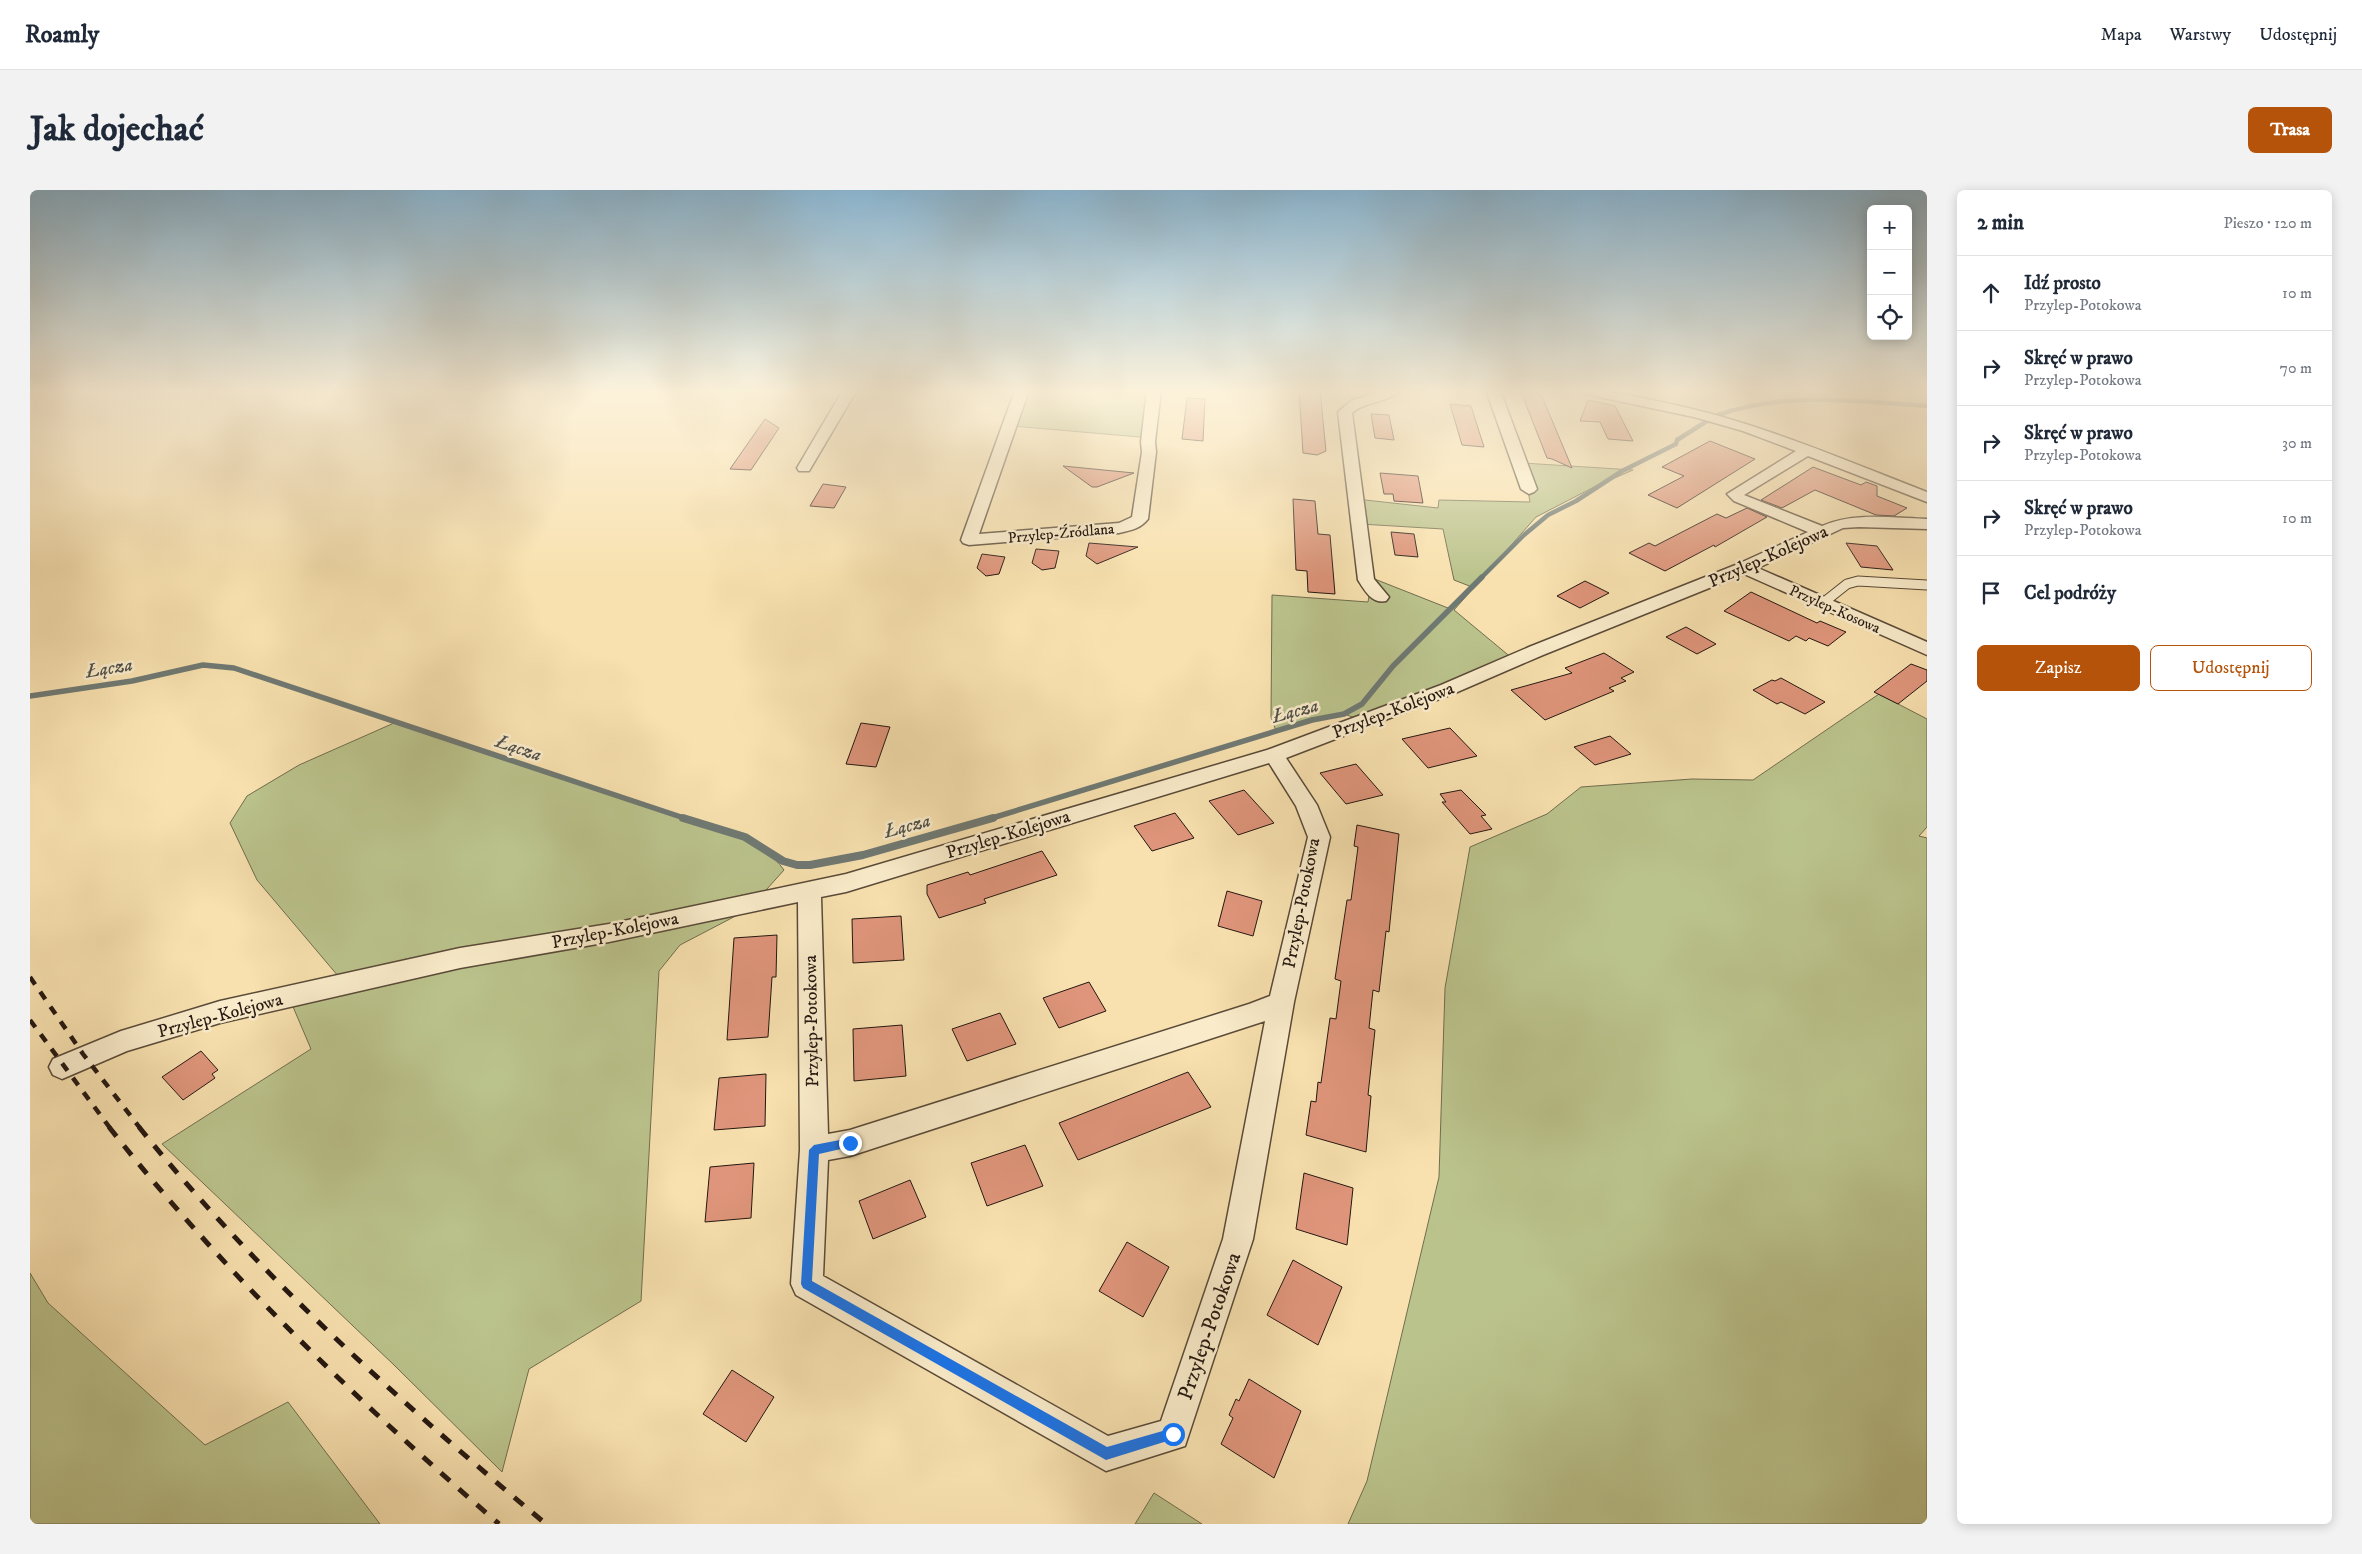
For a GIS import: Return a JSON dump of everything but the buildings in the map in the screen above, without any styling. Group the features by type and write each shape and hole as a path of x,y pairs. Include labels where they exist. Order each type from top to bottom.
{"street":[{"path":"804,468 813,452"},
{"name":"Przylep-Źródlana","path":"1000,452 969,540 1119,528 1132,525 1140,519 1149,452"},
{"path":"1350,452 1366,580 1380,597"},
{"path":"1515,452 1529,489"},
{"path":"1806,452 1735,494 1739,498 1821,532"},
{"path":"1811,452 1927,497"},
{"name":"Przylep-Kolejowa","path":"62,1067 121,1042 220,1012 460,958 609,933 846,883 1274,755 1448,690 1545,647 1744,568 1840,524 1859,522 1927,524"},
{"name":"Przylep-Kosowa","path":"1744,568 1927,649"},
{"name":"Przylep-Potokowa","path":"809,891 814,1150 807,1284 1106,1454 1173,1434 1238,1239 1281,1002 1319,836 1306,805 1274,755"},
{"path":"814,1150 850,1143 1247,1016 1281,1002"}],"lane":[{"path":"1823,603 1847,584 1858,581 1927,585"}],"green space":[{"path":"1523,463 1633,470 1596,486 1536,517 1454,610 1513,659 1361,720 1344,714 1276,731 1271,717 1272,595 1368,602 1372,578 1448,608 1472,587 1454,580 1443,529 1360,524 1356,499 1438,508 1439,500 1530,502"},
{"path":"1879,694 1927,719 1927,827 1919,836 1927,838 1927,1524 1348,1524 1367,1481 1439,1177 1445,988 1470,847 1547,814 1581,787 1692,779 1753,780"},
{"path":"394,723 629,801 745,837 766,851 784,870 749,909 680,945 659,971 641,1301 529,1369 502,1472 394,1365 162,1144 311,1049 291,1002 344,983 257,880 230,823 247,796 299,765"},
{"path":"30,1273 48,1303 205,1445 288,1402 380,1524 30,1524"},
{"path":"1154,1493 1202,1524 1135,1524"}],"waterway":[{"name":"Łącza","path":"989,819 1312,720 1344,714 1362,704 1393,666 1524,535 1548,515 1576,501 1622,471 1659,452"},
{"name":"Łącza","path":"30,696 132,681 203,665 234,668 687,819"},
{"name":"Łącza","path":"683,818 745,837 783,861 797,865 810,865 863,855 993,818"}],"railway":[{"path":"30,977 83,1054 140,1128"},
{"path":"30,1020 110,1128"},
{"path":"109,1127 199,1233 294,1334 395,1431 499,1524"},
{"path":"139,1127 232,1234 333,1336 438,1432 546,1524"}],"route":[{"path":"850,1143 814,1150 807,1284 1106,1454 1173,1434"}]}
